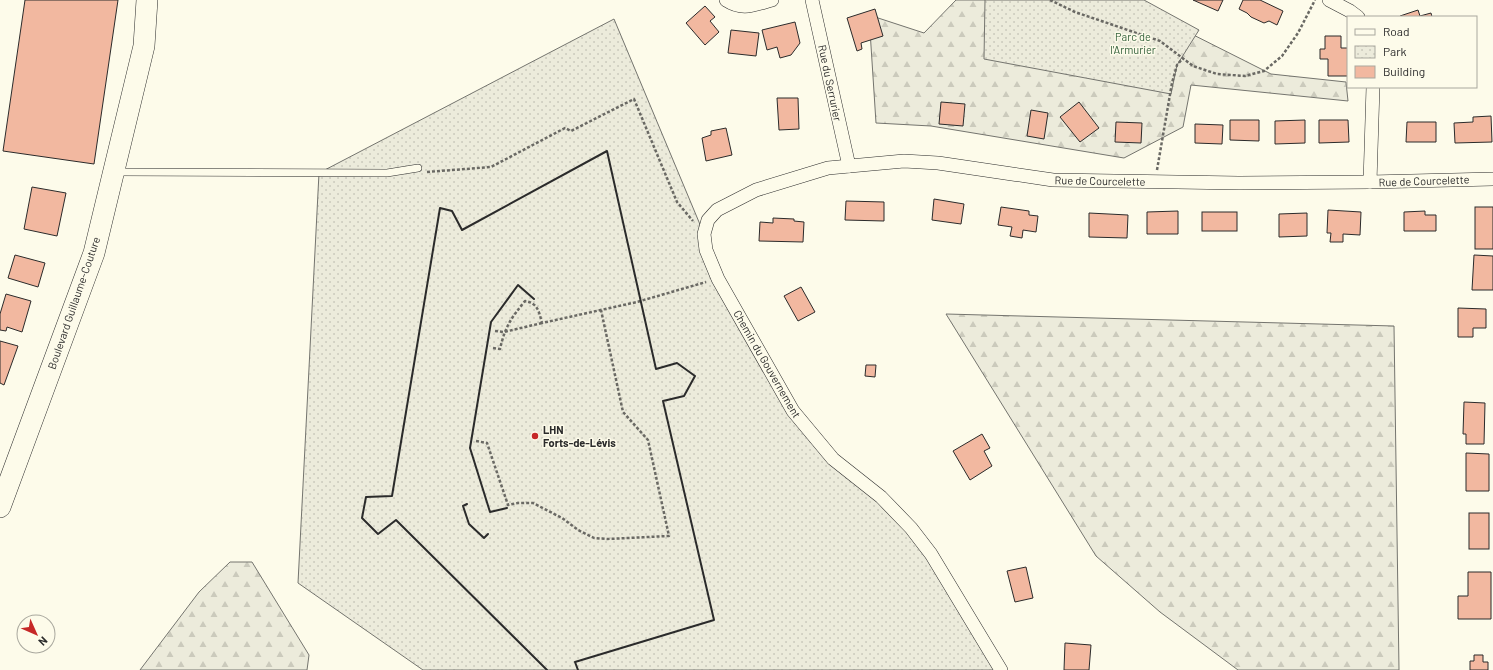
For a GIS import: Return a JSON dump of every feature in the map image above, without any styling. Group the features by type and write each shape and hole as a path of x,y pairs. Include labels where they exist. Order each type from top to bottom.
{"main road":[{"name":"Boulevard Guillaume-Couture","path":"0,507 94,253 144,46 147,0"}],"street":[{"path":"726,0 736,6 748,7 772,0"},
{"name":"Rue du Serrurier","path":"812,0 849,166"},
{"path":"1328,0 1357,16"},
{"path":"1370,182 1373,88"},
{"name":"Rue de Courcelette","path":"704,234 708,220 717,210 756,190 828,168 904,161 938,163 1053,180 1239,183 1493,179"},
{"name":"Chemin du Gouvernement","path":"704,234 706,250 718,279 793,412 833,459 880,496 911,528 931,554 1001,670"}],"lane":[{"path":"114,172 387,174 418,168"}],"path":[{"path":"1050,0 1075,12 1160,41 1193,66 1217,74 1245,76 1264,71 1282,56 1298,33 1315,0"},
{"path":"1155,182 1172,84 1177,65 1183,58"},
{"path":"418,168 424,172 491,168 565,128 571,131 634,99 677,202 704,234"},
{"path":"495,331 504,332 542,322 637,302 718,279"},
{"path":"493,348 500,349 504,332 513,316 525,301 534,304 538,308 542,322"},
{"path":"476,441 487,443 508,505 533,503 562,518 578,530 594,538 607,539 669,536 648,440 623,412 601,310"}],"green space":[{"path":"956,0 1124,0 1271,74 1346,82 1348,101 1191,85 1183,127 1124,158 931,126 876,123 869,15 924,33"},
{"name":"Parc de l'Armurier","path":"985,0 1144,0 1199,30 1177,65 1171,94 984,59"},
{"path":"614,19 704,234 706,250 793,411 911,528 1001,670 423,670 298,583 319,173"},
{"path":"946,314 1394,326 1399,670 1238,670 1160,612 1096,556"},
{"path":"230,562 252,562 309,655 307,670 140,670 199,592"}],"building":[{"path":"25,0 118,0 94,164 3,151"},
{"path":"1193,0 1223,0 1218,11"},
{"path":"1243,0 1260,0 1283,11 1277,25 1269,21 1264,23 1239,9"},
{"path":"705,6 715,17 710,21 719,32 705,45 686,23"},
{"path":"875,9 883,36 861,43 862,49 857,51 847,18"},
{"path":"1418,10 1420,16 1400,16"},
{"path":"1431,13 1432,16 1420,16"},
{"path":"795,22 800,43 791,55 780,58 777,47 767,50 762,30"},
{"path":"731,30 759,33 756,56 728,53"},
{"path":"1325,36 1341,36 1341,48 1347,48 1347,76 1328,76 1328,59 1320,59 1320,49 1325,49"},
{"path":"777,98 798,98 799,129 779,130"},
{"path":"941,102 965,104 963,126 939,124"},
{"path":"1079,102 1099,128 1080,142 1060,117"},
{"path":"1031,110 1048,113 1044,139 1027,136"},
{"path":"1491,116 1492,142 1455,143 1454,123 1473,122 1473,117"},
{"path":"1230,120 1259,120 1259,141 1230,140"},
{"path":"1305,120 1305,143 1275,144 1275,121"},
{"path":"1319,120 1348,120 1349,142 1319,143"},
{"path":"1116,122 1142,123 1141,143 1115,142"},
{"path":"1407,122 1436,122 1436,142 1406,142"},
{"path":"1195,124 1223,125 1222,144 1195,143"},
{"path":"726,128 732,155 706,161 702,138 711,135 711,131"},
{"path":"32,187 66,193 57,236 24,229"},
{"path":"934,199 964,204 961,224 932,220"},
{"path":"846,201 884,202 884,221 845,220"},
{"path":"1001,207 1029,211 1029,215 1038,216 1036,232 1023,230 1022,238 1010,236 1012,227 998,225"},
{"path":"1475,207 1493,207 1493,249 1475,249"},
{"path":"1328,210 1361,212 1360,235 1343,234 1343,242 1330,242 1331,233 1327,233"},
{"path":"1178,211 1178,234 1147,234 1147,212"},
{"path":"1425,211 1425,215 1436,215 1436,231 1404,231 1404,212"},
{"path":"1202,212 1237,212 1237,231 1202,231"},
{"path":"1089,213 1128,215 1127,238 1089,237"},
{"path":"1307,213 1307,236 1279,237 1279,214"},
{"path":"773,218 794,219 794,221 804,222 803,242 759,241 760,222 773,223"},
{"path":"15,255 45,263 38,287 8,278"},
{"path":"1474,255 1493,256 1493,290 1472,290"},
{"path":"801,287 815,312 798,321 784,296"},
{"path":"6,294 31,301 22,332 7,327 6,331 0,330 0,314"},
{"path":"1458,308 1486,309 1486,328 1473,328 1473,337 1458,337"},
{"path":"0,341 18,346 4,385 0,383"},
{"path":"866,365 876,365 875,377 865,376"},
{"path":"1464,402 1485,403 1484,444 1466,444 1466,434 1463,434"},
{"path":"982,434 990,448 984,451 992,466 970,480 953,451"},
{"path":"1466,453 1489,454 1489,491 1466,491"},
{"path":"1469,513 1489,513 1489,549 1469,549"},
{"path":"1026,567 1033,598 1015,602 1007,571"},
{"path":"1468,572 1491,572 1491,619 1458,619 1458,596 1468,596"},
{"path":"1065,643 1091,645 1089,670 1064,670"},
{"path":"1474,655 1483,655 1483,662 1488,662 1488,670 1470,670 1470,661 1474,661"}],"wall":[{"path":"547,670 396,520 378,534 362,518 366,497 392,496 440,208 452,211 462,230 607,151 656,369 677,363 695,376 684,396 663,401 714,620 575,662 578,670"},
{"path":"507,508 490,512 470,448 491,322 518,285 534,299"},
{"path":"467,504 463,506 469,524 484,538 488,534"}],"place":[{"name":"LHN Forts-de-Lévis","path":"535,436"}]}
